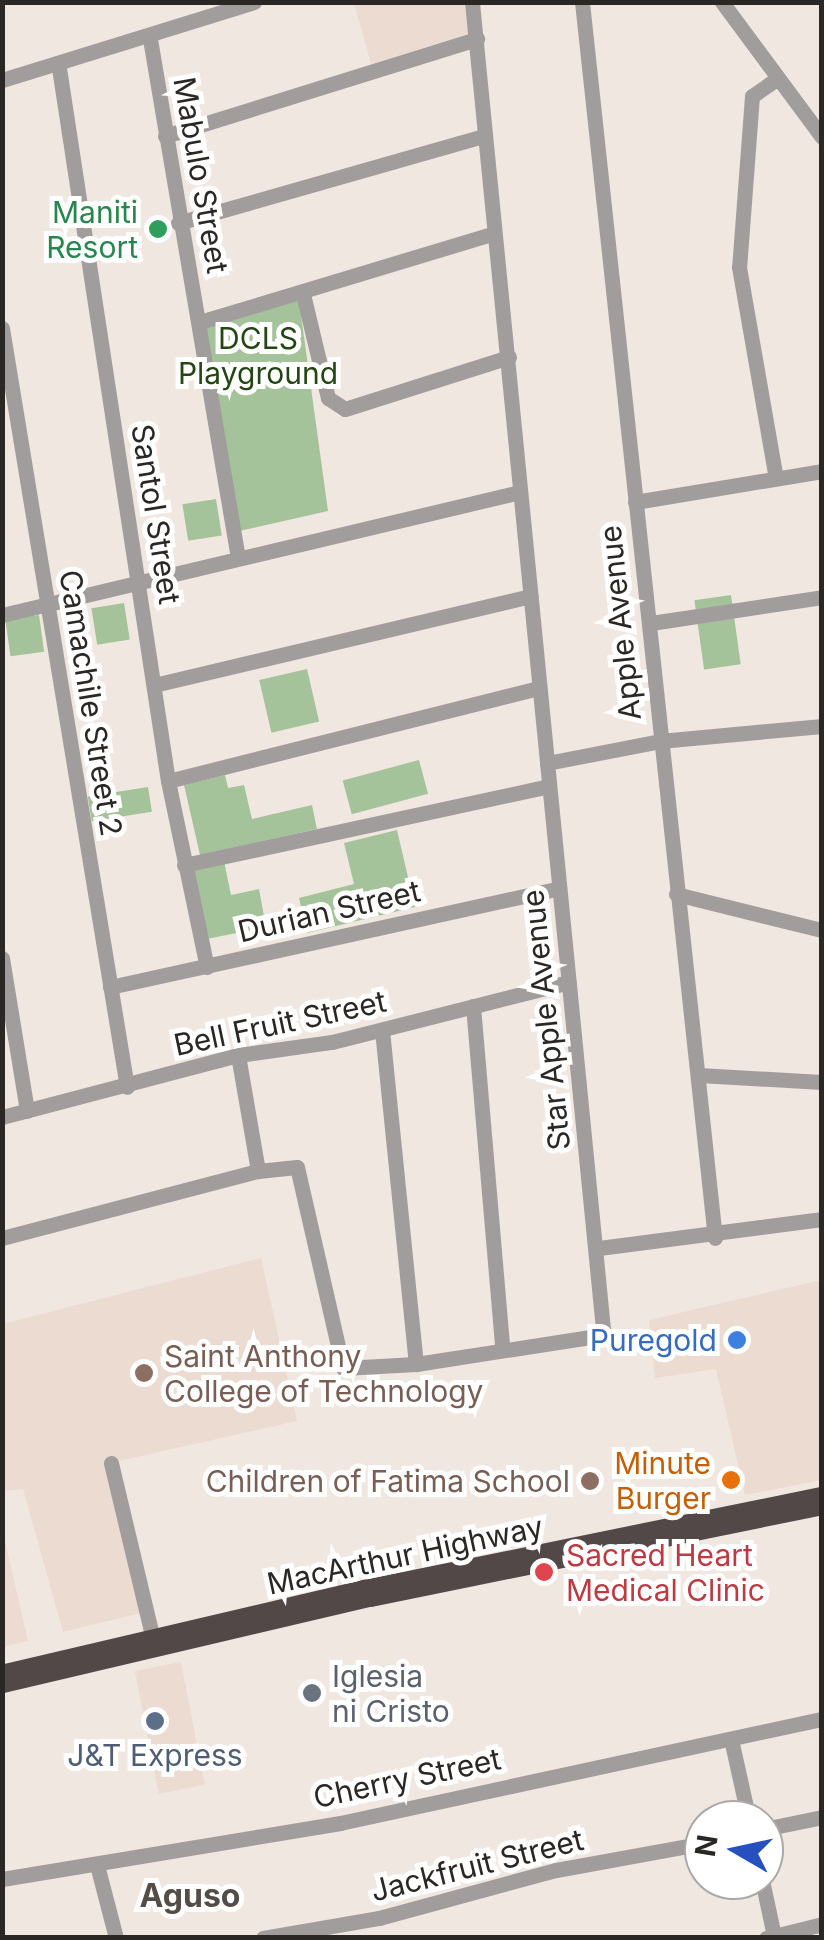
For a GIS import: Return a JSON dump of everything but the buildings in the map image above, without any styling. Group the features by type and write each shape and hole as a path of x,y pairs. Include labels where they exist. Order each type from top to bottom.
{"highway":[{"name":"MacArthur Highway","path":"2,1679 822,1501"}],"street":[{"path":"2,80 59,68 254,2"},
{"name":"Star Apple Avenue","path":"258,1171 297,1168 338,1364 356,1370 416,1364 597,1336 606,1320 548,786 472,2"},
{"name":"Apple Avenue","path":"582,2 716,1238"},
{"path":"722,2 775,80 822,137"},
{"path":"166,136 477,38"},
{"name":"Mabulo Street","path":"150,39 178,223 200,322 238,558"},
{"name":"Santol Street","path":"59,68 168,781 207,967"},
{"path":"775,80 752,96 739,267 776,478"},
{"path":"178,223 483,136"},
{"path":"200,322 492,234"},
{"path":"303,294 328,398 345,409 508,357"},
{"name":"Camachile Street 2","path":"2,328 127,1086"},
{"path":"635,502 822,471"},
{"path":"2,615 520,492"},
{"path":"154,685 531,596"},
{"path":"651,623 822,597"},
{"path":"168,781 539,688"},
{"path":"547,763 660,741 822,726"},
{"path":"184,865 548,786"},
{"name":"Durian Street","path":"110,987 560,888"},
{"path":"676,894 822,930"},
{"path":"2,958 26,1111"},
{"name":"Bell Fruit Street","path":"2,1117 238,1056 382,1030 569,982"},
{"path":"473,1006 502,1348"},
{"path":"382,1030 416,1364"},
{"path":"2,1238 258,1171 238,1056"},
{"path":"698,1075 822,1082"},
{"path":"599,1248 716,1238 822,1219"},
{"path":"111,1462 154,1643"},
{"name":"Cherry Street","path":"2,1879 340,1823 822,1720"},
{"path":"731,1739 745,1800"},
{"path":"784,1826 822,1817"},
{"name":"Jackfruit Street","path":"263,1938 379,1918 556,1870 684,1847"},
{"path":"97,1865 116,1938"},
{"path":"765,1900 770,1937 822,1924"}],"shaded area":[{"path":"354,3 464,3 468,34 371,64"},
{"name":"Saint Anthony College of Technology","path":"261,1258 297,1421 105,1464 145,1612 63,1632 23,1489 3,1491 2,1324"},
{"name":"Puregold","path":"821,1280 821,1480 745,1495 716,1369 655,1378 649,1320"},
{"path":"3,1532 28,1641 2,1647"},
{"path":"181,1662 205,1785 159,1794 135,1671"}],"green space":[{"name":"DCLS Playground","path":"297,286 328,511 240,531 203,314"},
{"path":"216,499 222,536 188,541 182,504"},
{"path":"731,595 741,664 704,669 694,600"},
{"path":"124,603 130,640 97,645 91,608"},
{"path":"39,615 44,652 10,656 5,620"},
{"path":"307,669 319,722 271,733 259,680"},
{"path":"419,760 428,794 352,814 343,780"},
{"path":"225,775 228,788 244,785 252,819 312,805 317,829 200,855 184,785"},
{"path":"148,787 152,812 92,821 88,797"},
{"path":"397,830 415,907 307,933 299,898 354,884 344,843"},
{"path":"224,861 231,895 259,889 266,927 207,939 193,867"}],"place":[{"name":"Maniti Resort","path":"158,229"},
{"name":"Puregold","path":"737,1340"},
{"name":"Saint Anthony College of Technology","path":"144,1373"},
{"name":"Minute Burger","path":"731,1480"},
{"name":"Children of Fatima School","path":"590,1481"},
{"name":"Sacred Heart Medical Clinic","path":"544,1572"},
{"name":"Iglesia ni Cristo","path":"312,1693"},
{"name":"J&T Express","path":"155,1721"}],"district":[{"name":"Aguso","path":"190,1896"}]}
